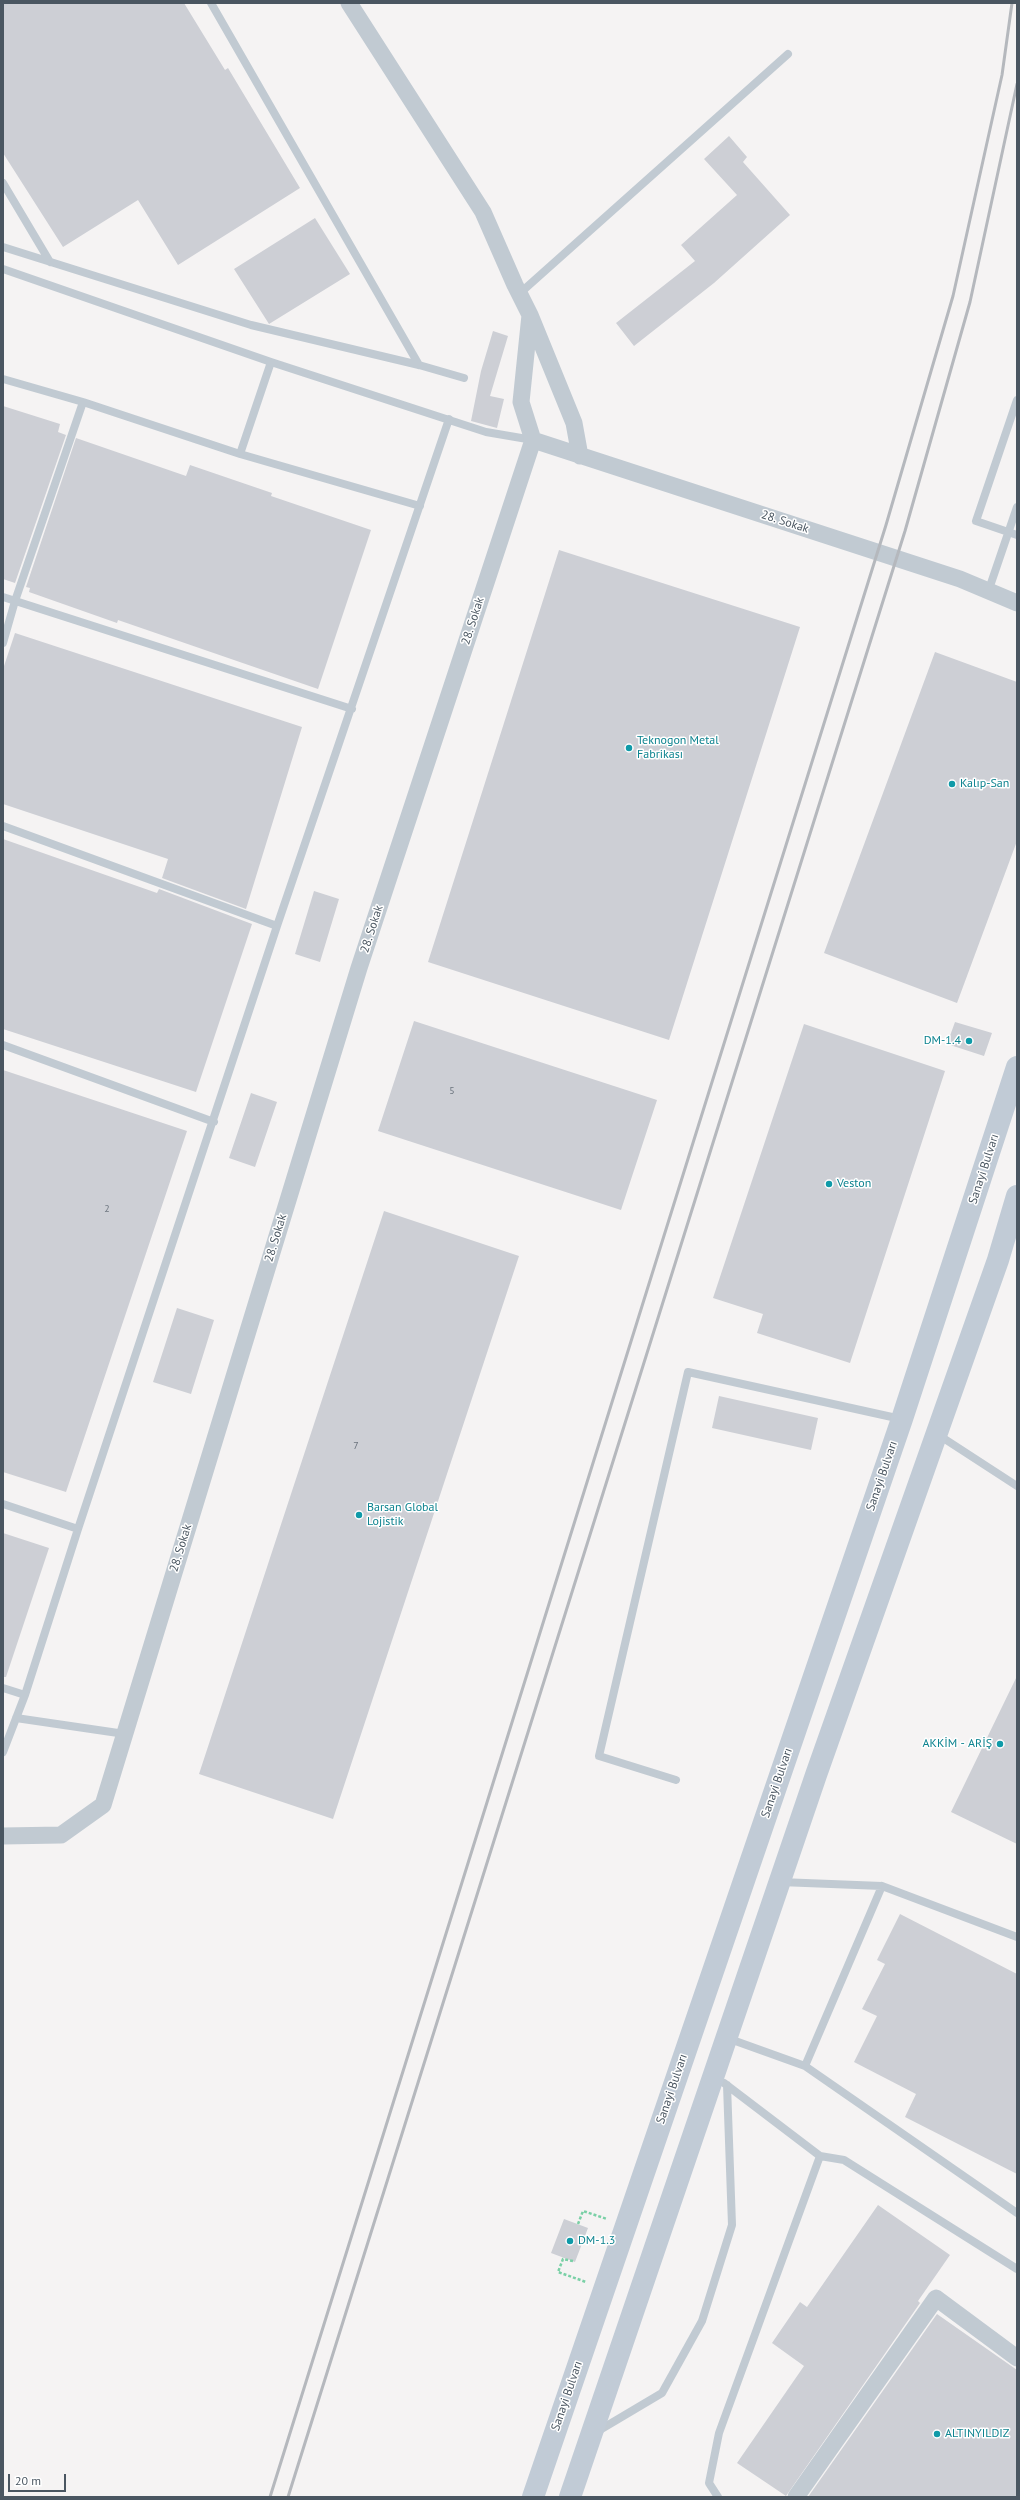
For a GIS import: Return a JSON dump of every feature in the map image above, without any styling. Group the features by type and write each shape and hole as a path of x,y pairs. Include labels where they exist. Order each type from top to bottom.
{"main road":[{"name":"Sanayi Bulvarı","path":"533,2497 902,1419 1017,1067"},
{"path":"570,2497 720,2081 726,2038 779,1882 998,1260 1017,1196"}],"street":[{"path":"349,3 483,212 519,294 530,315 574,423 580,456"},
{"path":"530,315 521,402 532,440"},
{"name":"28. Sokak","path":"3,1836 61,1834 103,1805 359,968 532,440 960,578 988,592 1017,603"},
{"path":"796,2497 936,2298 1017,2358"}],"lane":[{"path":"211,3 419,365"},
{"path":"519,294 788,54"},
{"path":"3,183 50,262"},
{"path":"3,247 251,325 419,365 464,378"},
{"path":"3,270 271,362 486,432 532,440"},
{"path":"240,454 271,362"},
{"path":"3,379 83,402 240,454 420,506"},
{"path":"1017,400 976,520 1017,535"},
{"path":"3,643 15,601 83,402"},
{"path":"3,1752 26,1695 78,1529 278,926 449,419"},
{"path":"988,592 1017,507"},
{"path":"3,597 352,709"},
{"path":"3,826 278,926"},
{"path":"3,1045 214,1122"},
{"path":"676,1780 599,1756 688,1372 902,1419"},
{"path":"936,1433 1017,1486"},
{"path":"3,1504 78,1529"},
{"path":"3,1688 26,1695"},
{"path":"16,1718 124,1734"},
{"path":"779,1882 882,1886 1017,1936"},
{"path":"805,2066 882,1886"},
{"path":"726,2038 805,2066 1017,2213"},
{"path":"720,2081 820,2156 844,2160 1017,2269"},
{"path":"592,2434 662,2393 702,2321 732,2225 720,2081"},
{"path":"718,2497 709,2483 719,2433 820,2156"}],"path":[{"path":"578,2224 583,2211 608,2220"},
{"path":"574,2261 563,2259 558,2272 587,2282"}],"building":[{"path":"3,3 184,3 225,70 228,68 300,188 178,265 138,200 63,247 3,153"},
{"path":"729,136 747,157 743,162 790,215 714,283 634,346 616,323 695,261 681,245 737,195 704,159"},
{"path":"315,218 350,274 269,324 234,269"},
{"path":"493,331 508,336 490,396 504,399 497,428 471,421 481,371"},
{"path":"3,406 60,424 58,432 66,435 15,583 3,579"},
{"path":"76,438 186,476 190,465 272,493 271,496 371,530 318,689 118,620 117,623 29,592 30,588 26,587"},
{"name":"Teknogon Metal Fabrikası","path":"559,550 800,627 669,1040 428,962"},
{"path":"15,633 302,727 246,909 162,878 168,859 3,804 3,669"},
{"name":"Kalıp-San","path":"935,652 1017,682 1017,841 957,1003 824,953"},
{"path":"3,839 157,893 159,889 252,924 196,1092 3,1029"},
{"path":"314,891 339,899 320,962 295,954"},
{"path":"414,1021 657,1100 621,1210 378,1131"},
{"name":"DM-1.4","path":"955,1022 992,1033 984,1056 947,1044"},
{"name":"Veston","path":"804,1024 945,1071 850,1363 757,1333 763,1314 713,1298"},
{"path":"3,1070 187,1131 66,1492 3,1472"},
{"path":"251,1093 277,1102 255,1167 229,1158"},
{"name":"Barsan Global Lojistik","path":"384,1211 519,1256 333,1819 199,1774"},
{"path":"177,1308 214,1320 191,1394 153,1382"},
{"path":"719,1396 818,1418 811,1450 712,1428"},
{"path":"3,1533 49,1548 6,1677 3,1677"},
{"name":"AKKİM - ARİŞ","path":"1017,1676 1017,1844 951,1812"},
{"path":"900,1914 1017,1974 1017,2174 905,2117 916,2094 854,2062 877,2016 862,2009 885,1964 877,1960"},
{"path":"878,2205 950,2255 918,2301 920,2303 786,2496 737,2463 804,2366 772,2343 800,2302 807,2307"},
{"name":"DM-1.3","path":"564,2219 588,2228 575,2262 551,2253"},
{"name":"ALTINYILDIZ","path":"937,2314 1017,2370 1017,2497 808,2497"}],"railway":[{"path":"270,2497 886,525 953,296 1002,75 1012,3"},
{"path":"288,2497 905,531 970,302 1017,84"}],"place":[{"name":"Teknogon Metal Fabrikası","path":"629,748"},
{"name":"Kalıp-San","path":"952,784"},
{"name":"DM-1.4","path":"969,1041"},
{"name":"Veston","path":"829,1184"},
{"name":"Barsan Global Lojistik","path":"359,1515"},
{"name":"AKKİM - ARİŞ","path":"1000,1744"},
{"name":"DM-1.3","path":"570,2241"},
{"name":"ALTINYILDIZ","path":"937,2434"}]}
